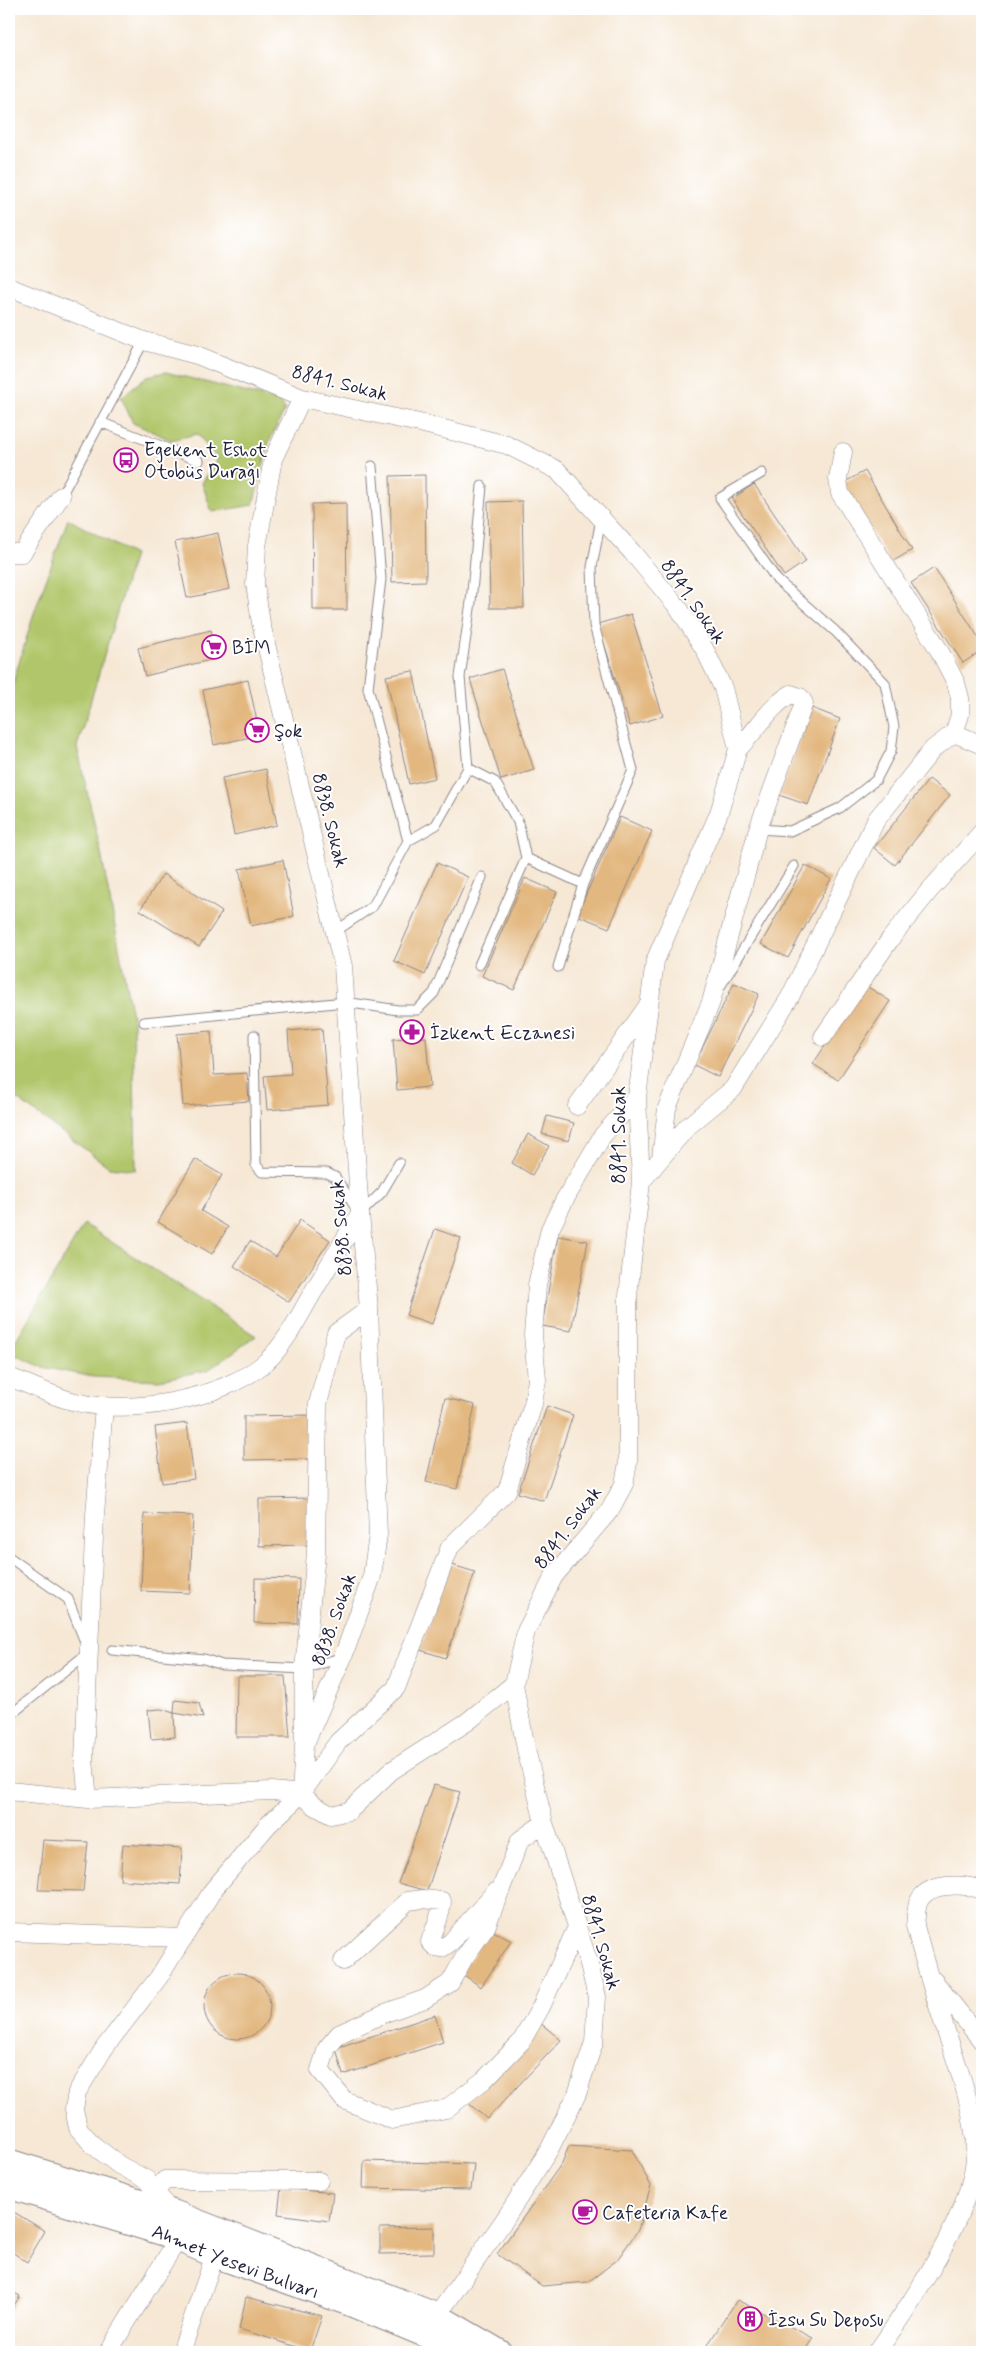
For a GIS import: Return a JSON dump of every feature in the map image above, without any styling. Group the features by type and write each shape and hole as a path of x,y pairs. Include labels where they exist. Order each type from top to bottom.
{"street":[{"name":"8841. Sokak","path":"9,287 144,340 197,355 302,398 424,424 507,445 557,470 680,610 705,650 723,688 738,749 719,813 655,961 637,1097 641,1182 628,1296 628,1463 624,1484 610,1510 554,1576 526,1631 514,1684 526,1749 544,1823 590,1964 598,1997 594,2042 577,2094 549,2150 433,2326"},
{"name":"8838. Sokak","path":"300,1794 304,1746 343,1657 372,1576 378,1534 369,1309 360,1214 343,966 262,623 255,584 256,546 273,459 302,398"},
{"path":"641,1182 687,1127 733,1089 790,997 876,820 933,749 954,733 960,714 960,698 956,683 939,650 840,493 838,479 843,452"},
{"path":"9,553 22,553 61,496"},
{"path":"661,1158 667,1108 710,1002 758,829 804,703 800,697 791,694 778,701 754,734 738,749"},
{"path":"954,733 982,745"},
{"path":"823,1037 891,938 929,891 982,832"},
{"path":"577,1106 650,1003"},
{"path":"173,2228 147,2180 120,2165 93,2145 78,2128 74,2110 78,2092 91,2069 159,1977 213,1890 244,1851 300,1794 338,1742 396,1688 450,1547 507,1491 533,1404 537,1380 533,1335 534,1315 537,1285 550,1229 565,1199 603,1135 637,1097"},
{"path":"9,1377 66,1400 104,1406 133,1406 182,1401 236,1382 266,1361 286,1338 360,1214"},
{"path":"304,1746 304,1669 316,1554 318,1404 336,1333 369,1309"},
{"path":"88,1799 84,1760 95,1514 104,1406"},
{"path":"9,1790 88,1799 272,1792 300,1794 331,1815 349,1811 392,1771 466,1722 514,1684"},
{"path":"544,1823 520,1840 486,1928 464,1958 450,1983 425,1999 385,2013 339,2034 327,2048 320,2070 344,2100 392,2120 446,2109 484,2080 520,2042 541,2007 577,1927"},
{"path":"344,1961 408,1901 423,1899 442,1901 442,1911 434,1927 430,1942 435,1947 442,1948 451,1942 504,1882"},
{"path":"877,2352 913,2300 954,2224 969,2188 975,2157 972,2125 965,2095 915,1926 918,1902 926,1894 940,1887 955,1885 982,1890"},
{"path":"9,1932 184,1938"},
{"path":"930,1976 982,2041"},
{"path":"9,2162 173,2228 499,2352"},
{"path":"155,2192 165,2180 320,2181"},
{"name":"Ahmet Yesevi Bulvarı","path":"9,2186 173,2228 215,2255 349,2303 433,2326 456,2352"},
{"path":"108,2352 173,2228"},
{"path":"181,2352 215,2255"}],"lane":[{"path":"61,496 144,340"},
{"path":"100,422 200,460"},
{"path":"372,466 381,579 368,688 408,841"},
{"path":"758,829 790,831 840,808 876,780 891,751 894,727 885,683 835,632 777,580 720,498 762,473"},
{"path":"336,931 373,906 408,841 436,826 468,768 460,678 471,602 482,486"},
{"path":"558,966 583,884 633,770 594,625 592,567 601,519"},
{"path":"468,768 495,782 518,822 526,858 479,965"},
{"path":"526,858 583,884"},
{"path":"710,1002 734,967 794,866"},
{"path":"144,1022 345,1002 408,1012 417,1010 434,993 482,877"},
{"path":"254,1035 256,1165 262,1172 327,1173 336,1177 360,1214 382,1192 399,1163"},
{"path":"9,1556 68,1599 89,1652 9,1716"},
{"path":"112,1650 204,1659 222,1665 304,1669 343,1657"}],"green space":[{"path":"166,372 279,401 285,409 269,442 253,505 212,512 202,483 218,459 197,434 171,440 133,423 121,397 147,376"},
{"path":"68,519 134,555 77,747 101,853 133,1021 136,1170 109,1167 9,1093 9,696 34,613"},
{"path":"84,1224 256,1336 208,1370 159,1380 94,1377 42,1367 9,1352"}],"building":[{"path":"865,471 912,550 890,563 843,483"},
{"path":"425,475 426,581 392,582 390,476"},
{"path":"754,484 806,561 784,576 732,499"},
{"path":"522,501 524,608 490,608 488,502"},
{"path":"346,503 347,610 313,610 312,504"},
{"path":"218,533 230,589 187,598 175,542"},
{"path":"934,568 982,643 982,650 963,663 911,583"},
{"path":"631,614 663,716 630,726 598,624"},
{"path":"211,630 218,658 145,676 138,648"},
{"path":"502,669 534,770 501,780 470,679"},
{"path":"413,671 435,778 409,784 386,676"},
{"path":"248,680 260,735 214,745 203,690"},
{"path":"812,708 840,719 808,805 779,795"},
{"path":"266,769 277,825 234,835 222,778"},
{"path":"929,779 950,795 895,865 874,848"},
{"path":"620,817 652,831 609,928 577,915"},
{"path":"283,860 294,916 251,926 239,869"},
{"path":"437,863 468,877 425,975 394,961"},
{"path":"805,865 831,879 788,958 761,944"},
{"path":"163,874 222,912 199,947 140,910"},
{"path":"525,878 557,892 514,990 482,976"},
{"path":"734,983 759,994 718,1077 694,1065"},
{"path":"865,985 890,1001 838,1080 813,1064"},
{"path":"322,1028 328,1105 267,1110 264,1076 291,1074 288,1031"},
{"path":"211,1031 214,1075 247,1073 249,1101 183,1106 177,1034"},
{"path":"426,1037 430,1087 397,1090 393,1039"},
{"path":"547,1116 574,1123 569,1141 542,1134"},
{"path":"528,1134 549,1146 532,1175 512,1163"},
{"path":"195,1159 222,1175 201,1211 228,1227 212,1254 158,1222"},
{"path":"300,1220 330,1240 289,1302 234,1266 250,1241 276,1257"},
{"path":"435,1229 461,1238 432,1324 406,1315"},
{"path":"558,1236 588,1241 571,1331 542,1326"},
{"path":"445,1398 475,1405 457,1489 426,1482"},
{"path":"547,1406 573,1415 544,1501 518,1493"},
{"path":"311,1415 311,1459 244,1460 244,1416"},
{"path":"187,1423 194,1479 162,1483 155,1427"},
{"path":"309,1498 310,1545 259,1546 259,1499"},
{"path":"144,1514 193,1516 190,1593 141,1591"},
{"path":"449,1564 475,1572 446,1658 420,1650"},
{"path":"255,1578 299,1579 298,1624 254,1623"},
{"path":"237,1676 285,1676 290,1737 236,1737"},
{"path":"175,1700 199,1703 203,1718 174,1713"},
{"path":"161,1709 174,1713 175,1737 151,1739 148,1710"},
{"path":"434,1785 460,1792 427,1891 398,1883"},
{"path":"43,1840 88,1842 83,1891 38,1890"},
{"path":"123,1844 182,1848 180,1884 120,1880"},
{"path":"490,1929 511,1941 481,1987 461,1973"},
{"path":"237,1973 250,1975 260,1983 268,1993 270,2006 268,2019 260,2029 250,2037 237,2039 224,2037 214,2029 206,2019 204,2006 206,1993 214,1983 224,1975"},
{"path":"435,2015 443,2042 343,2075 336,2048"},
{"path":"539,2022 561,2040 487,2119 467,2102"},
{"name":"Cafeteria Kafe","path":"569,2146 632,2150 651,2186 638,2230 617,2260 588,2282 542,2286 497,2254 562,2163"},
{"path":"364,2161 474,2164 471,2190 363,2188"},
{"path":"281,2188 333,2193 329,2221 278,2214"},
{"path":"9,2209 45,2231 27,2262 9,2250"},
{"path":"434,2227 434,2253 380,2254 380,2228"},
{"path":"9,2290 20,2296 9,2313"},
{"path":"246,2297 322,2316 310,2351 239,2329"},
{"name":"İzsu Su Deposu","path":"737,2300 813,2338 804,2352 703,2352"}],"place":[{"name":"Egekent Eshot Otobüs Durağı","path":"126,460"},
{"name":"BİM","path":"214,647"},
{"name":"Şok","path":"257,730"},
{"name":"İzkent Eczanesi","path":"412,1032"},
{"name":"Cafeteria Kafe","path":"585,2212"},
{"name":"İzsu Su Deposu","path":"750,2319"}]}
